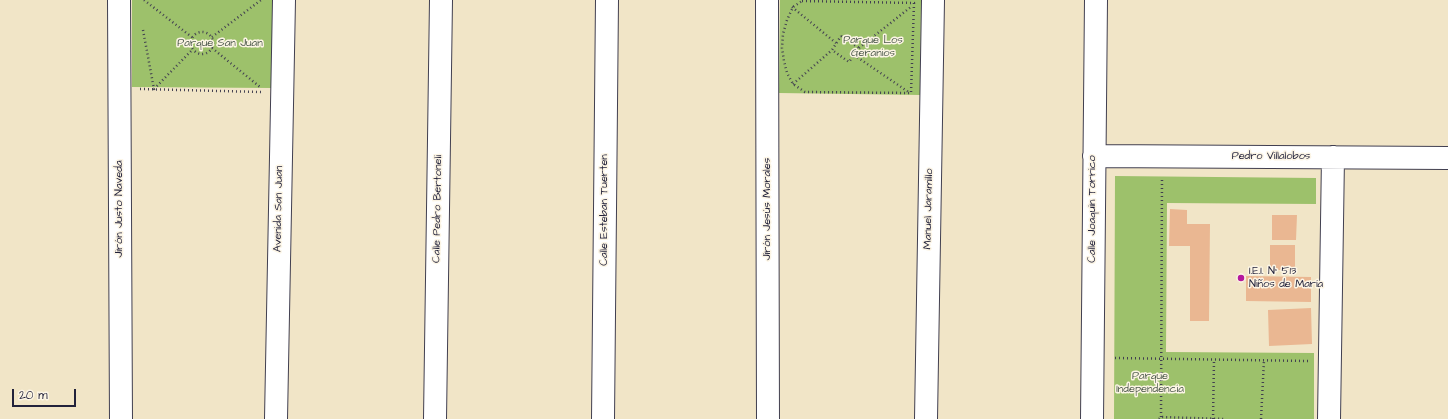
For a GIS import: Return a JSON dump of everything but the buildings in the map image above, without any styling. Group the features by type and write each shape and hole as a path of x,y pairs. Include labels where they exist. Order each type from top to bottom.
{"street":[{"name":"Jirón Justo Naveda","path":"119,0 121,419"},
{"name":"Avenida San Juan","path":"276,419 284,0"},
{"name":"Calle Pedro Bertoneli","path":"435,419 441,0"},
{"name":"Calle Esteban Tuerten","path":"603,419 607,0"},
{"name":"Calle Joaquin Torrico","path":"1092,419 1096,0"},
{"name":"Jirón Jesús Morales","path":"768,419 768,85 778,2"},
{"name":"Manuel Jaramillo","path":"924,2 921,94 926,419"},
{"name":"Pedro Villalobos","path":"1094,156 1448,158"},
{"path":"1330,419 1333,157"}],"path":[{"path":"144,0 193,38"},
{"path":"212,37 261,0"},
{"path":"918,0 924,2"},
{"path":"921,94 805,92 793,84 787,73 782,48 783,34 787,20 793,7 802,1 924,2"},
{"path":"778,2 793,7 836,44"},
{"path":"832,50 850,62 859,48 924,2"},
{"path":"921,94 924,2"},
{"path":"143,30 154,89"},
{"path":"202,32 208,33 212,37 212,48 208,52 202,54 197,53 193,49 191,43 197,34 202,32"},
{"path":"768,85 793,84 832,50 841,36 859,48"},
{"path":"119,89 267,92 212,48"},
{"path":"154,89 193,49"},
{"path":"854,55 921,94"},
{"path":"1162,156 1162,359 1160,418 1226,419"},
{"path":"1092,358 1330,361"},
{"path":"1213,419 1214,360"},
{"path":"1261,419 1264,360"}],"green space":[{"name":"Parque San Juan","path":"132,0 273,0 272,88 132,87"},
{"name":"Parque Los Geranios","path":"780,0 921,0 920,95 779,93"},
{"name":"Parque Independencia","path":"1115,176 1316,178 1316,204 1167,203 1166,352 1314,353 1314,419 1114,419"}],"place":[{"name":"I.E.I. N° 513 Niños de María","path":"1241,278"}]}
